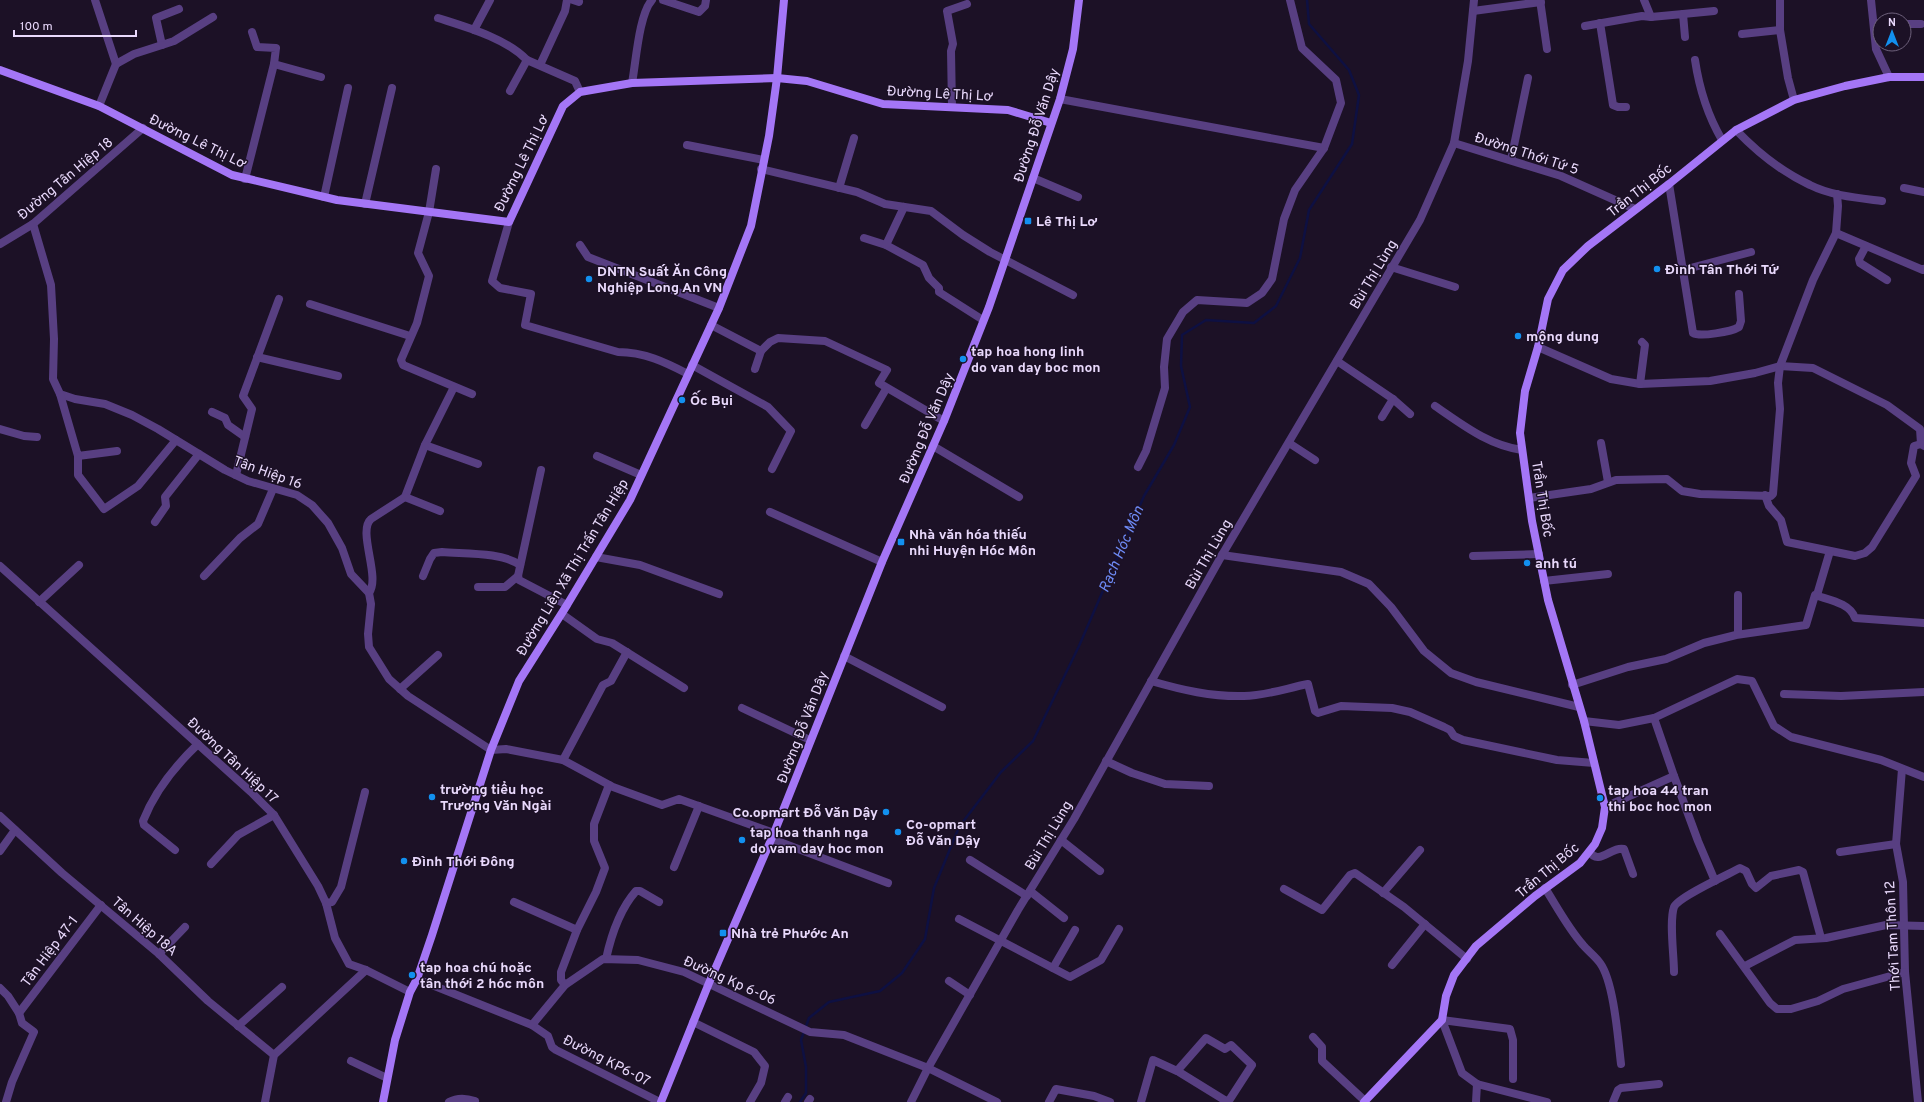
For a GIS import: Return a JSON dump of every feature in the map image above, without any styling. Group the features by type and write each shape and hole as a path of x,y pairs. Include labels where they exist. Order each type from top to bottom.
{"street":[{"path":"95,0 116,64"},
{"path":"474,30 490,0"},
{"path":"540,65 566,11 567,0"},
{"path":"632,83 643,18 647,6 652,0"},
{"path":"663,0 699,12 705,6 706,0"},
{"name":"Đường Liên Xã Thị Trấn Tân Hiệp","path":"384,1102 387,1078 395,1040 410,992 417,979 492,750 519,681 567,606 630,500 719,308 751,226 761,169 769,136 777,78 784,0"},
{"name":"Đường Đỗ Văn Dậy","path":"661,1102 709,983 773,836 882,562 944,421 984,320 1060,99 1073,48 1079,0"},
{"path":"1138,467 1146,451 1165,388 1164,367 1168,339 1183,312 1197,300 1247,303 1262,293 1272,279 1284,219 1295,190 1324,148 1341,103 1336,80 1302,48 1290,0"},
{"name":"Bùi Thị Lùng","path":"911,1102 928,1068 1028,893 1061,840 1222,555 1420,220 1454,143 1467,68 1474,0"},
{"path":"1644,0 1651,17"},
{"path":"1780,0 1780,30 1788,78 1794,100"},
{"path":"1871,0 1874,12"},
{"path":"1473,11 1541,1 1547,49"},
{"path":"952,107 950,51 953,44 947,11 967,4"},
{"path":"162,45 156,18 179,9"},
{"path":"1585,26 1642,16 1651,17 1714,11"},
{"path":"1683,14 1685,37"},
{"path":"99,106 116,64 134,54 174,41 213,16"},
{"path":"438,18 474,30 519,52 526,60 575,81 580,92"},
{"path":"1600,23 1613,105 1618,107 1626,107"},
{"path":"1912,24 1922,24"},
{"path":"1742,34 1780,30"},
{"path":"245,179 274,64 276,48 257,47 252,32"},
{"path":"1877,52 1889,77"},
{"path":"510,91 526,60"},
{"path":"1695,60 1704,99 1715,128 1722,140"},
{"path":"274,64 321,77"},
{"name":"Đường Lê Thị Lơ","path":"0,70 99,106 232,175 245,179 324,197 365,204 509,222 563,106 580,92 632,83 777,78 807,81 883,104 1008,110 1051,123"},
{"name":"Trần Thị Bốc","path":"1442,1020 1446,996 1454,975 1476,946 1546,888 1580,863 1590,852 1602,828 1605,807 1584,721 1572,686 1544,581 1529,498 1520,433 1525,391 1538,347 1548,299 1563,270 1588,246 1736,130 1794,100 1845,86 1889,77 1924,76"},
{"path":"1511,160 1528,78"},
{"path":"324,197 348,88"},
{"path":"365,204 392,88"},
{"path":"1060,99 1324,148"},
{"name":"Đường Tân Hiệp 18","path":"1,241 33,224 144,128"},
{"path":"1736,130 1752,148 1810,186 1837,194 1882,201"},
{"path":"839,188 854,138"},
{"name":"Đường Thới Tứ 5","path":"1454,143 1561,176 1635,210"},
{"path":"687,146 764,160"},
{"path":"436,169 429,212 418,253 429,276 417,323 410,336 401,360 403,365 472,394"},
{"path":"761,169 857,192 885,204 931,211 963,235 990,252 1073,295"},
{"path":"1033,178 1078,197"},
{"path":"1669,184 1693,333 1732,331 1739,328 1741,321 1739,294"},
{"path":"1904,188 1924,192"},
{"path":"1529,498 1590,488 1616,480 1668,479 1682,491 1700,494 1771,496 1774,490 1780,409 1778,383 1780,366 1813,280 1836,233 1838,206 1837,194"},
{"path":"886,245 904,207"},
{"path":"509,222 492,281 500,288 531,294 525,325 618,352 631,352 657,358 688,374"},
{"path":"33,224 51,285 54,339 53,379 60,394 78,456 78,475 104,509 138,486 176,440"},
{"path":"1836,233 1923,270 1924,269"},
{"path":"864,238 886,245 923,265 929,278 940,288 939,292 984,320"},
{"path":"580,246 588,257 719,308"},
{"path":"1866,246 1859,259 1860,263 1887,280"},
{"path":"1683,270 1751,252"},
{"path":"1391,267 1455,287"},
{"path":"236,475 252,409 243,396 279,299"},
{"path":"310,304 410,336"},
{"path":"711,325 761,351"},
{"path":"755,369 761,351 770,342 778,338 825,341 887,370 878,383 886,389 944,421"},
{"path":"1640,384 1645,345 1642,342"},
{"path":"1538,347 1611,379 1640,384 1710,381 1755,373 1780,366 1813,368 1887,406 1922,429 1922,445 1914,446 1911,463 1916,476 1872,547 1865,553 1855,556 1786,542 1781,520 1769,506 1765,495"},
{"path":"258,357 338,376"},
{"path":"1337,361 1393,399 1410,414"},
{"path":"692,365 768,407 791,431 772,469"},
{"path":"454,387 425,445 405,497 371,518 367,524 368,546 373,577 372,589 369,593 371,604 368,634 370,647 389,679 408,696 492,750 506,749 562,760 609,786 662,805 679,799 888,883"},
{"path":"865,425 886,389"},
{"name":"Tân Hiệp 16","path":"60,394 75,399 105,404 132,415 236,475 273,489 297,495 312,505 328,523 342,548 351,574 369,593"},
{"path":"1382,417 1393,399"},
{"path":"1435,406 1477,435 1505,448 1522,450"},
{"path":"212,412 225,418 228,425 245,437"},
{"path":"0,429 24,436 36,437"},
{"path":"1288,443 1315,460"},
{"path":"1601,443 1608,482"},
{"path":"425,445 478,464"},
{"path":"933,446 1019,497"},
{"path":"78,456 117,451"},
{"path":"155,522 166,506 165,497 199,454"},
{"path":"597,456 641,475"},
{"path":"541,470 518,576 519,580 567,606"},
{"path":"204,576 240,538 258,524 273,489"},
{"path":"405,497 440,511"},
{"path":"770,512 882,562"},
{"path":"1572,686 1628,667 1666,659 1704,643 1738,634 1806,625 1830,551"},
{"path":"422,576 434,554 442,552 512,559 520,565"},
{"path":"1472,556 1539,554"},
{"path":"1222,555 1341,572 1368,584 1391,607 1424,652 1451,673 1476,682 1579,707"},
{"path":"596,557 640,565 718,594"},
{"path":"39,602 79,565"},
{"name":"Đường Tân Hiệp 17","path":"0,566 198,744 274,815 326,903 335,938 349,964 366,970 410,992"},
{"path":"1544,581 1608,574"},
{"path":"478,587 505,587 518,576"},
{"path":"1738,595 1738,634"},
{"path":"1816,595 1845,605 1853,612 1856,618 1924,623"},
{"path":"562,614 597,639 612,643 684,688"},
{"path":"562,760 604,684 611,681 627,652"},
{"path":"400,689 438,655"},
{"path":"844,656 942,707"},
{"path":"1584,721 1619,725 1654,718 1738,679 1747,679 1752,681 1774,726 1791,737 1881,760 1924,777"},
{"path":"1151,681 1188,691 1246,696 1308,684 1315,711 1318,713 1341,706 1392,708 1410,712 1444,727 1450,730 1454,736 1463,740 1557,760 1594,763"},
{"path":"1784,694 1841,696 1924,692"},
{"path":"742,708 810,740"},
{"path":"1654,718 1698,841 1715,882"},
{"path":"175,850 148,829 143,821 160,791 184,758 198,744"},
{"path":"1106,761 1132,773 1165,784 1208,786"},
{"name":"Thới Tam Thôn 12","path":"1902,769 1896,844 1903,882 1905,972 1920,1083 1918,1102"},
{"path":"1605,807 1674,776"},
{"path":"566,985 561,980 561,972 577,930 596,892 605,868 594,841 594,824 609,786"},
{"path":"326,903 332,902 341,887 365,792"},
{"path":"674,867 699,806"},
{"path":"211,864 238,835 274,815"},
{"name":"Tân Hiệp 18A","path":"0,816 62,873 159,954 238,1026 274,1055"},
{"path":"0,850 15,830"},
{"path":"1061,840 1100,871"},
{"path":"1840,852 1896,844"},
{"path":"1590,852 1593,856 1597,857 1617,848 1624,849 1633,874"},
{"path":"1383,893 1420,850"},
{"path":"970,860 1028,893 1064,918"},
{"path":"1674,972 1672,918 1675,905 1678,901 1742,868 1746,871 1752,884 1756,888 1771,876 1799,870 1803,872 1821,938"},
{"path":"1284,889 1322,910 1353,873 1425,924 1467,959"},
{"path":"1546,888 1569,927 1600,963 1609,987 1615,1015 1621,1064"},
{"path":"532,1025 566,985 606,959 623,911 636,891 640,891 659,902"},
{"path":"514,902 577,930"},
{"name":"Tân Hiệp 47-1","path":"19,1013 101,905"},
{"path":"959,919 1070,977 1100,960 1119,929"},
{"path":"1392,965 1425,924"},
{"path":"1744,966 1795,940 1821,938 1886,925 1924,926"},
{"path":"159,954 185,927"},
{"path":"1053,968 1075,930"},
{"path":"1720,934 1770,1003 1777,1008 1791,1009 1818,1001 1843,989 1905,972"},
{"name":"Đường Kp 6-06","path":"606,959 638,960 684,972 810,1032 844,1035 928,1068 997,1102"},
{"path":"265,1102 274,1055 366,970"},
{"name":"Đường KP6-07","path":"417,979 532,1025 548,1036 552,1047 556,1050 661,1102"},
{"path":"949,981 970,995"},
{"path":"238,1026 282,987"},
{"path":"0,988 8,996 19,1013 22,1023 34,1032 12,1082 6,1102"},
{"path":"1442,1020 1510,1028 1513,1040 1513,1079"},
{"path":"1442,1020 1462,1073 1477,1084 1548,1102"},
{"path":"1313,1037 1321,1045 1321,1058 1324,1063 1341,1077 1364,1101 1442,1020"},
{"path":"693,1022 754,1052 765,1066 761,1083 750,1102"},
{"path":"1141,1102 1153,1060 1177,1071 1226,1101 1230,1099 1252,1065 1231,1045 1225,1049 1206,1038 1177,1071"},
{"path":"351,1061 387,1078"},
{"path":"1476,1102 1477,1084"},
{"path":"1613,1102 1618,1090 1621,1088 1659,1084"},
{"path":"1049,1102 1056,1089 1094,1096 1110,1102"},
{"path":"449,1102 454,1099 465,1098 475,1101"}],"waterway":[{"name":"Rạch Hóc Môn","path":"800,1102 806,1093 806,1067 801,1040 809,1018 829,1002 880,991 902,973 925,939 934,888 959,827 1001,772 1033,741 1079,646 1144,496 1174,445 1190,407 1181,366 1182,335 1206,320 1254,323 1276,306 1300,258 1309,210 1352,144 1359,95 1349,70 1309,24 1307,0"}],"place":[{"name":"Lê Thị Lơ","path":"1028,221"},
{"name":"Đình Tân Thới Tứ","path":"1657,269"},
{"name":"DNTN Suất Ăn Công Nghiệp Long An VN","path":"589,279"},
{"name":"mộng dung","path":"1518,336"},
{"name":"tap hoa hong linh do van day boc mon","path":"963,359"},
{"name":"Ốc Bụi","path":"682,400"},
{"name":"Nhà văn hóa thiếu nhi Huyện Hóc Môn","path":"901,542"},
{"name":"anh tú","path":"1527,563"},
{"name":"trường tiểu học Trương Văn Ngài","path":"432,797"},
{"name":"tap hoa 44 tran thi boc hoc mon","path":"1600,798"},
{"name":"Co.opmart Đỗ Văn Dậy","path":"886,812"},
{"name":"Co-opmart Đỗ Văn Dậy","path":"898,832"},
{"name":"tap hoa thanh nga do vam day hoc mon","path":"742,840"},
{"name":"Đình Thới Đông","path":"404,861"},
{"name":"Nhà trẻ Phước An","path":"723,933"},
{"name":"tap hoa chú hoặc tân thới 2 hóc môn","path":"412,975"}]}
